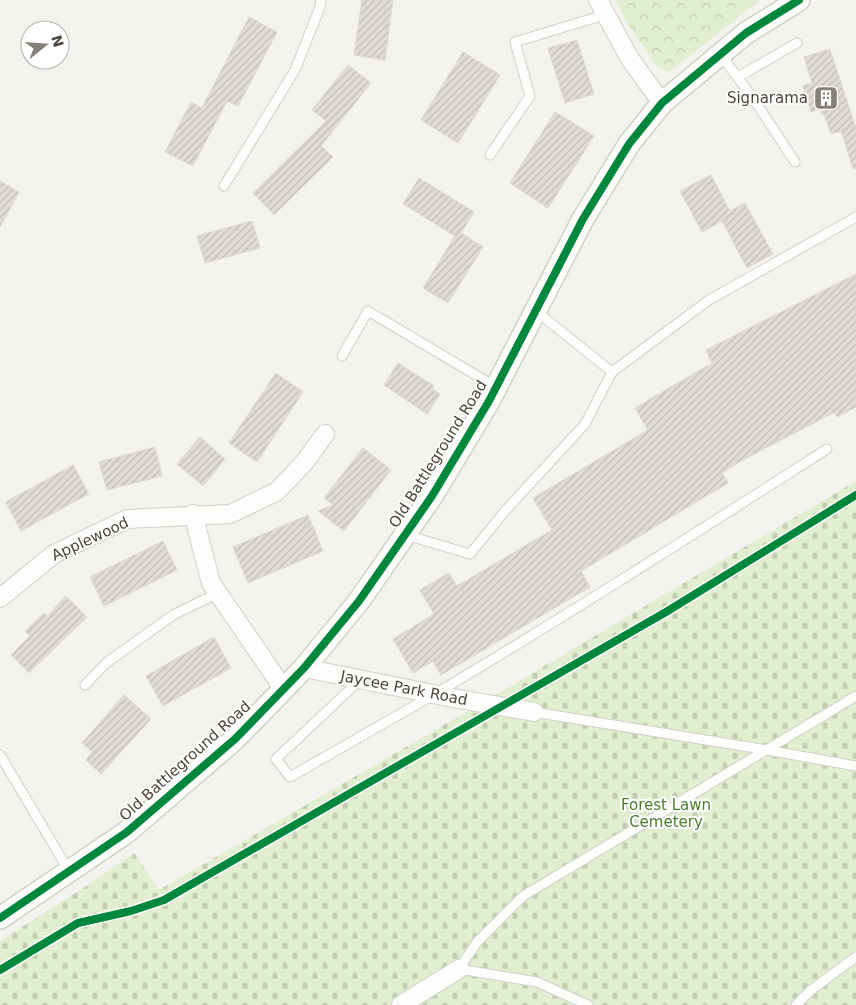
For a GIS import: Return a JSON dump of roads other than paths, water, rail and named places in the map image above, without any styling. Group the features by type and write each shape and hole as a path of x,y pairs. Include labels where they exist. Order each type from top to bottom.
{"street":[{"name":"Old Battleground Road","path":"0,918 127,832 234,739 304,668 359,601 432,496 496,387 583,219 629,144 662,103 746,33 799,0"},
{"path":"601,7 630,59 662,103"},
{"name":"Applewood","path":"0,598 54,554 127,519 193,514 230,514 276,492 304,463 325,434"},
{"path":"193,514 211,582 283,688"},
{"name":"Jaycee Park Road","path":"304,668 534,712"},
{"path":"401,1005 459,969"}],"lane":[{"path":"224,186 295,70 321,0"},
{"path":"490,155 530,96 516,42 601,7"},
{"path":"738,77 798,43"},
{"path":"721,54 795,162"},
{"path":"405,535 470,554 505,511 585,424 612,372 709,300 856,217"},
{"path":"342,356 368,311 496,387"},
{"path":"535,311 612,372"},
{"path":"361,679 276,759 290,777 434,694 631,574 827,449"},
{"path":"85,685 106,663 173,615 218,593"},
{"path":"588,1005 537,982 459,969 478,942 523,896 856,696"},
{"path":"534,712 856,766"},
{"path":"0,755 69,872"},
{"path":"796,1005 811,990 856,958"}],"place":[{"name":"Signarama","path":"826,98"}],"park label":[{"name":"Forest Lawn Cemetery","path":"666,814"}]}
